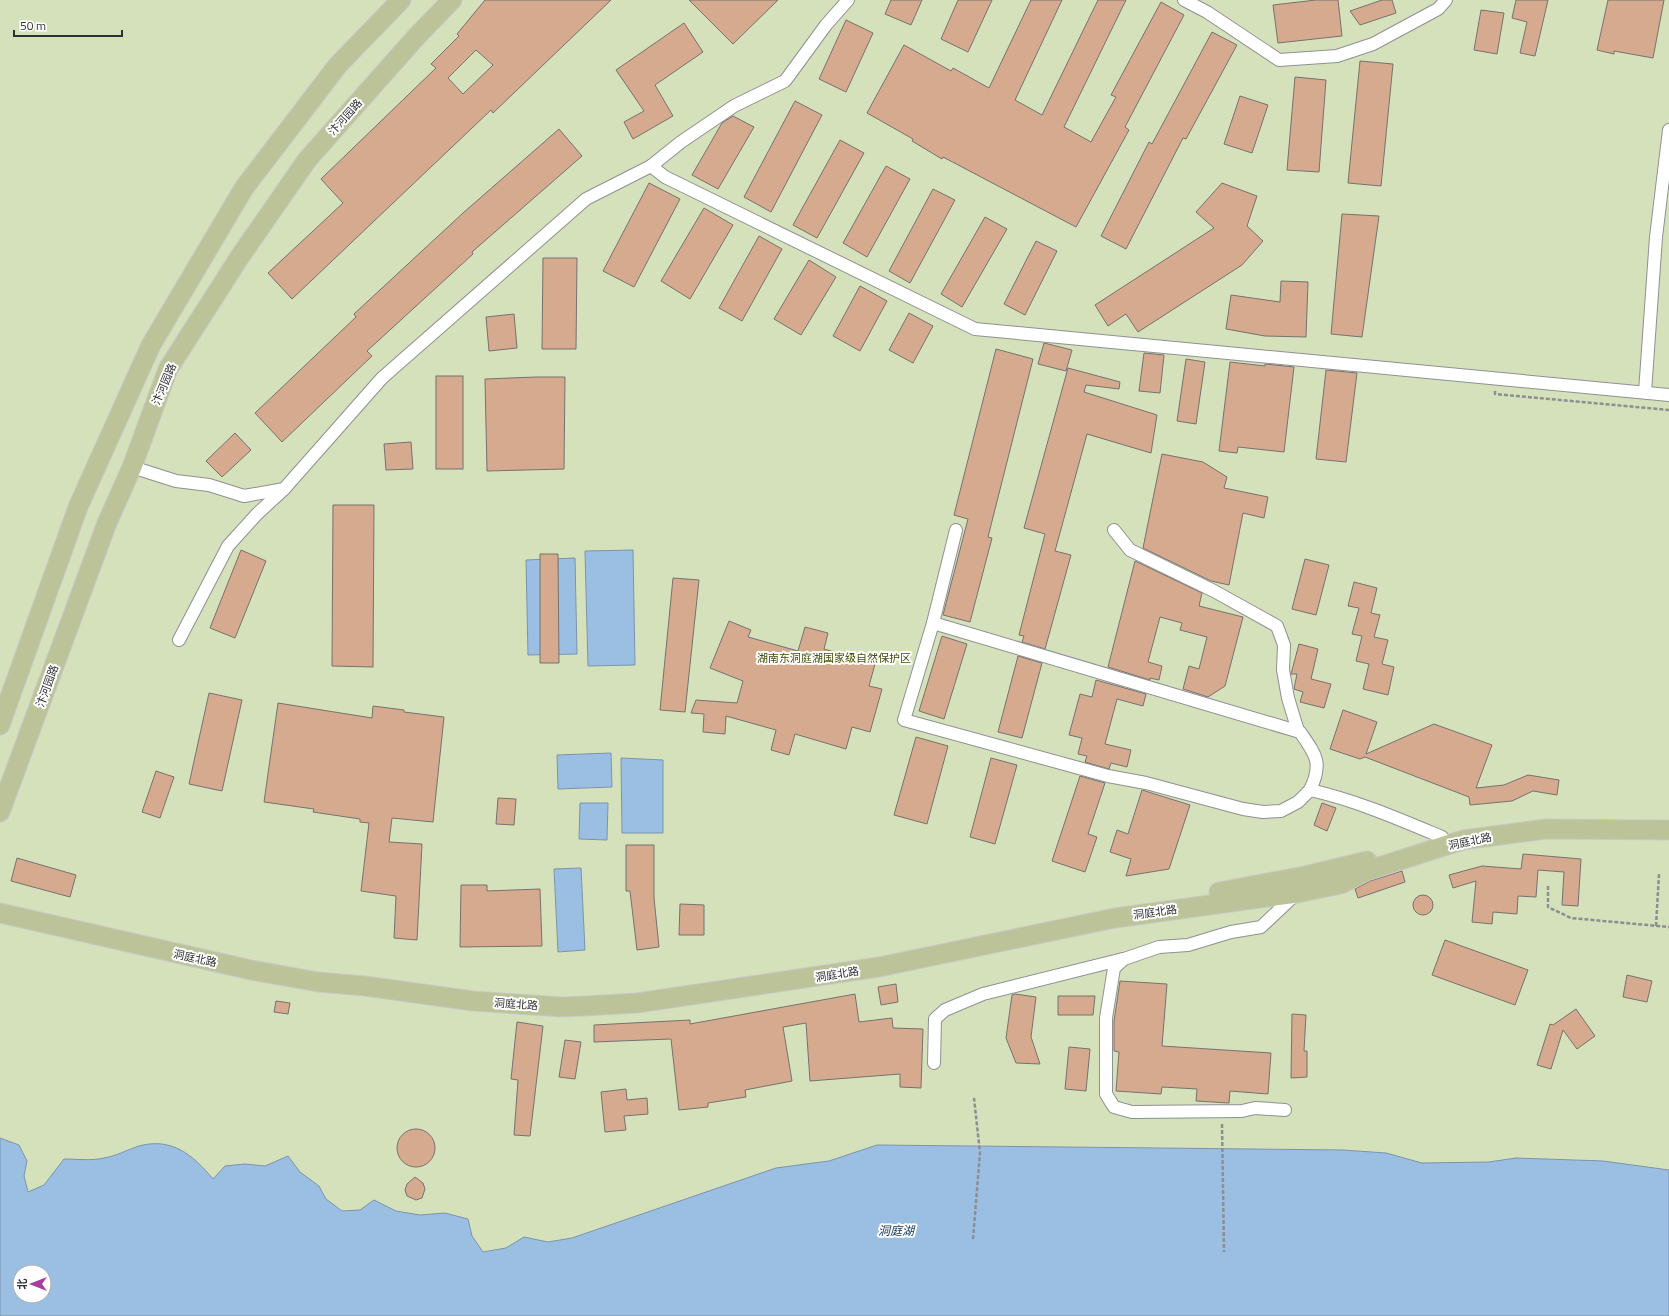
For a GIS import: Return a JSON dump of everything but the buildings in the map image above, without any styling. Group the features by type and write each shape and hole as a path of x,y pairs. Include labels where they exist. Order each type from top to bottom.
{"main road":[{"path":"0,725 78,507 151,345 244,188 338,65 401,0"},
{"name":"汴河园路","path":"0,812 107,523 132,467 168,369 239,258 307,160 417,36 452,0"},
{"name":"洞庭北路","path":"0,902 111,931 236,959 299,970 472,992 551,999 598,997 648,994 896,956 1093,914 1305,876 1349,866 1442,837 1535,823 1576,820 1669,823"},
{"name":"洞庭北路","path":"0,913 251,970 295,978 473,1001 562,1007 637,1003 855,971 1000,943 1115,918 1297,893 1341,884 1366,871 1463,840 1546,829 1669,830"}],"street":[{"path":"179,640 228,546 257,514 284,489 382,378 586,199 651,166 734,106 786,81 826,25 848,0"},
{"path":"1184,0 1207,12 1279,60 1337,56 1373,44 1438,9 1446,0"},
{"path":"1645,392 1656,237 1669,130"},
{"path":"651,166 665,177 975,329 1669,395"},
{"path":"132,467 176,481 209,485 244,496 284,489"},
{"path":"933,623 1298,731 1316,755 1315,779 1310,790 1298,802 1281,811 1263,812 1243,809 1146,783 1108,776 904,720 933,623 956,530"},
{"path":"1114,530 1130,550 1214,591 1277,626 1284,645 1283,670 1288,698 1298,731"},
{"path":"1310,790 1378,811 1442,837"},
{"path":"934,1063 936,1019 945,1010 983,994 1124,959 1159,947 1188,945 1231,932 1261,927 1297,893"},
{"path":"1124,959 1114,968 1106,1018 1106,1094 1114,1107 1132,1112 1242,1111 1255,1108 1285,1110"}],"path":[{"path":"1656,926 1659,874"},
{"path":"1548,886 1548,907 1571,918 1669,927"},
{"path":"973,1239 980,1153 974,1098"},
{"path":"1221,1111 1224,1252"}],"green space":[{"name":"湖南东洞庭湖国家级自然保护区","path":"0,0 1669,0 1669,1316 0,1316"}],"water":[{"path":"633,550 635,665 588,666 585,551"},
{"path":"575,558 577,654 528,655 526,560"},
{"path":"611,753 612,787 558,789 557,755"},
{"path":"621,758 663,760 663,833 622,833"},
{"path":"580,803 608,803 607,840 579,839"},
{"path":"581,868 585,950 558,952 554,869"},
{"name":"洞庭湖","path":"0,1138 19,1145 27,1161 24,1176 28,1192 44,1185 64,1159 99,1159 113,1156 139,1146 151,1144 172,1146 181,1150 198,1162 213,1179 225,1166 245,1164 265,1166 288,1156 300,1172 319,1186 326,1199 342,1211 360,1210 374,1200 396,1211 420,1215 445,1213 468,1219 472,1236 483,1252 506,1248 524,1237 548,1242 572,1238 776,1168 829,1161 877,1145 1343,1150 1386,1153 1422,1163 1489,1162 1516,1158 1603,1161 1669,1170 1669,1316 0,1316"}]}
